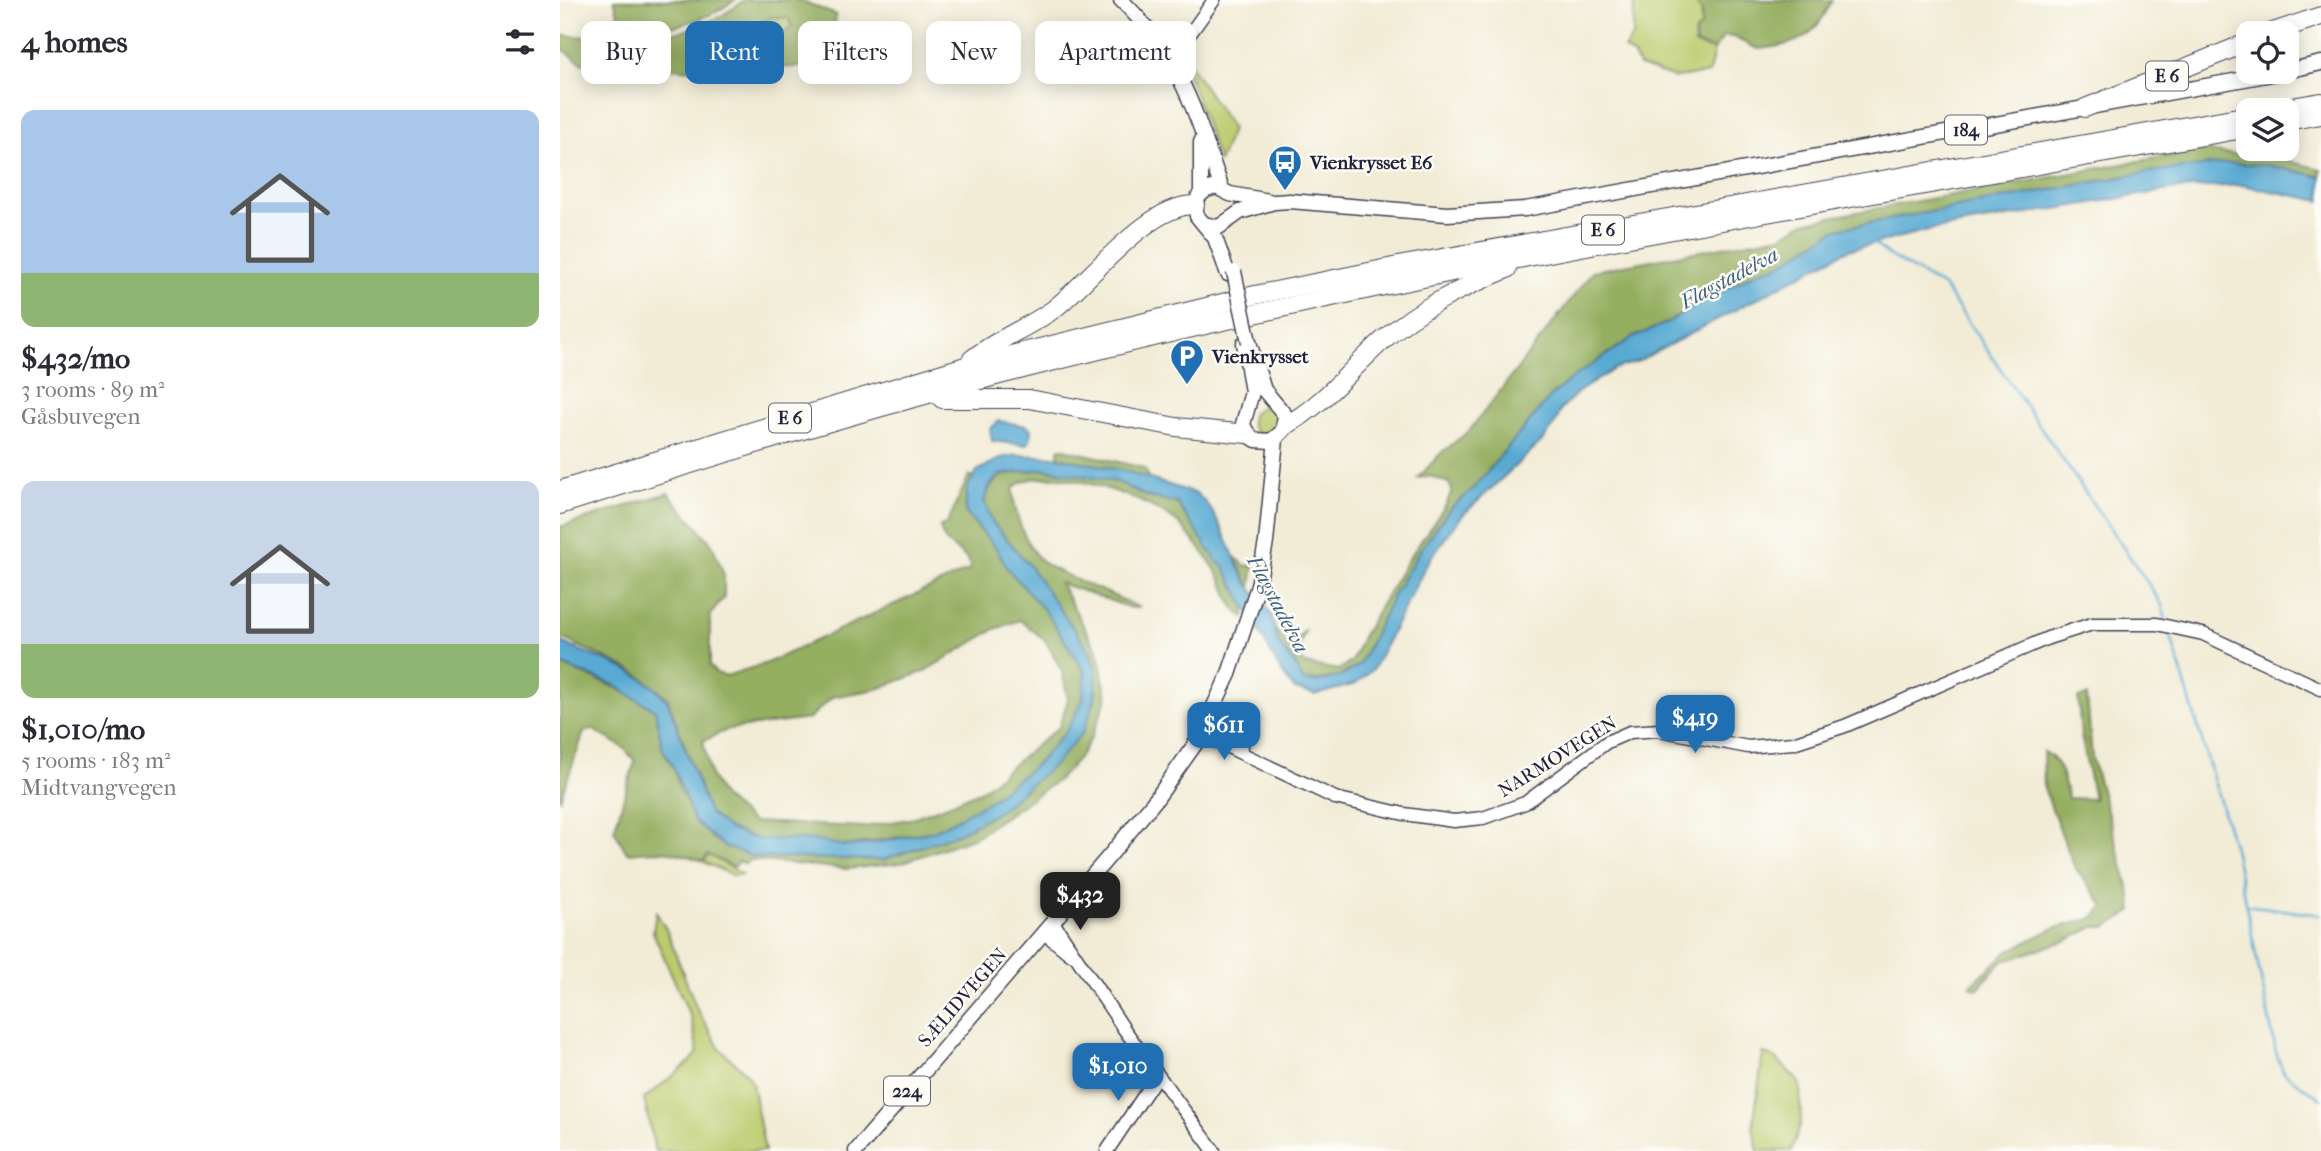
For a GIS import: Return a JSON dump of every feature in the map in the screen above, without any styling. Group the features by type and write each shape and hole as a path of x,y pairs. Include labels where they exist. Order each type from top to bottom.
{"highway":[{"path":"2299,23 2321,16"},
{"name":"E 6","path":"2085,108 2236,47"},
{"path":"2299,106 2321,102"},
{"path":"2299,119 2321,115"},
{"name":"E 6","path":"560,490 962,367 1228,302 1403,265 2236,117"},
{"name":"E 6","path":"560,505 900,402 1192,328 1524,257 2236,130"},
{"name":"E 6","path":"962,367 981,352 1022,331 1055,308 1150,223 1198,199"},
{"name":"E 6","path":"1281,432 1310,410 1407,321 1450,294 1508,268 1524,257"},
{"name":"E 6","path":"900,402 974,397 1029,399 1189,429 1252,437"}],"main road":[{"name":"224","path":"1121,0 1139,21"},
{"path":"1196,25 1214,0"},
{"name":"184","path":"2299,68 2321,63"},
{"name":"184","path":"1226,191 1274,202 1325,202 1447,214 1508,212 2236,80"},
{"name":"224","path":"1182,84 1226,191 1235,205 1228,245 1231,273 1247,343 1270,401 1283,411 1270,481"},
{"name":"224","path":"1200,125 1197,216 1219,245 1231,273"},
{"path":"1198,199 1211,188 1226,191"},
{"name":"184","path":"1231,219 1274,202"},
{"path":"1204,224 1219,227 1231,219"},
{"name":"224","path":"1247,343 1252,392 1243,419 1264,456 1270,481"},
{"path":"1249,407 1260,401 1270,401"},
{"path":"1252,437 1266,442 1281,432"},
{"name":"SÆLIDVEGEN","path":"856,1151 1157,798 1205,727 1248,620 1258,586 1266,542 1270,481"},
{"name":"NARMOVEGEN","path":"1205,727 1310,788 1356,803 1429,819 1475,819 1502,813 1525,803 1607,742 1630,732 1659,730 1748,747 1793,743 1845,726 2070,630 2116,622 2157,624 2219,639 2321,689"},
{"path":"1048,927 1078,962 1157,1076 1214,1151"},
{"path":"1107,1151 1157,1076"}],"green space":[{"path":"614,0 735,0 708,16 671,27 671,21 620,20"},
{"path":"744,0 800,0 836,15 836,21 798,21 798,67 784,67 784,32 792,25 788,18 770,17 765,21 709,21"},
{"path":"1634,0 1693,0 1702,12 1701,27 1694,33 1695,45 1714,50 1709,73 1675,78 1639,66 1634,56 1624,49 1633,36"},
{"path":"1693,0 1832,0 1812,31 1795,42 1758,49 1733,37 1724,36 1714,50 1696,44 1695,33 1701,27 1702,11"},
{"path":"770,17 788,18 792,25 784,32 784,21 766,21"},
{"path":"685,30 685,69 671,68 671,34"},
{"path":"560,35 581,36 581,63 560,47"},
{"path":"1196,74 1232,129 1219,162 1192,84 1196,84"},
{"path":"2200,150 2236,155 2236,161 2288,161 2321,169 2321,176 2268,165 2148,172 1837,229 1777,266 1761,270 1662,325 1632,338 1572,378 1552,395 1471,491 1450,509 1421,549 1394,594 1360,664 1335,678 1305,681 1301,678 1294,661 1275,638 1273,626 1290,648 1306,629 1296,654 1305,664 1338,670 1352,661 1362,637 1407,561 1446,505 1452,490 1449,483 1430,476 1418,478 1441,453 1469,431 1593,271 1781,236 1803,223"},
{"path":"1265,407 1275,411 1279,421 1275,431 1265,435 1255,431 1251,421 1255,411"},
{"path":"1060,448 1144,468 1151,480 1122,470 1057,457"},
{"path":"1044,469 1118,482 1146,496 1177,503 1223,565 1246,609 1244,617 1235,609 1216,570 1181,526 1148,505 1124,494 1071,480 1027,480 1013,489 1022,531 1040,559 1058,571 1140,608 1131,608 1060,583 1098,652 1107,698 1091,738 1079,758 1058,780 975,837 901,863 847,869 750,860 745,864 739,861 734,867 708,855 703,861 665,851 627,853 614,830 635,761 624,748 592,729 584,732 560,800 560,664 617,688 655,710 663,750 674,768 680,791 711,837 725,847 755,857 883,860 957,834 1083,732 1095,699 1097,674 1090,652 1029,565 993,523 984,502 993,483 1006,474"},
{"path":"969,475 973,477 967,488 965,512 996,548 1007,568 1046,612 1085,672 1085,684 1083,700 1067,730 1038,763 988,802 934,831 845,846 813,840 757,839 729,830 709,813 667,697 635,672 560,637 560,527 668,493 712,544 724,575 724,598 710,615 710,666 716,673 726,676 767,663 971,569 965,557 946,541 942,534 940,526 947,524","holes":["1020,620 1045,640 1062,671 1068,699 1059,727 982,790 948,805 909,819 864,827 752,822 722,796 711,776 703,741 729,729 809,719 832,697 877,689 923,672 995,629"]},
{"path":"1234,556 1246,566 1254,565 1251,588"},
{"path":"2087,696 2092,758 2131,896 2132,911 2106,927 2094,927 2068,940 2003,961 1977,989 1970,986 2008,951 2052,929 2093,918 2104,906 2074,866 2044,788 2043,751 2058,765 2068,798 2094,799 2081,735 2078,698"},
{"path":"708,855 742,874 734,876 704,862"},
{"path":"656,912 666,929 697,1009 720,1049 745,1072 752,1083 765,1151 655,1151 644,1099 691,1061 698,1052 691,1018 653,932"},
{"path":"1763,1053 1777,1059 1800,1083 1801,1123 1791,1151 1758,1151 1753,1127"}],"water":[{"path":"2229,163 2268,165 2321,177 2321,201 2242,185 2176,189 1929,230 1848,250 1639,361 1614,369 1577,393 1561,409 1544,439 1462,516 1429,560 1373,669 1356,684 1315,695 1294,689 1280,670 1223,565 1218,563 1177,503 1146,496 1118,482 1044,469 999,475 989,486 984,502 993,523 1029,565 1090,652 1097,674 1095,699 1083,732 1055,764 996,813 957,834 883,860 755,857 725,847 694,821 674,768 663,750 655,710 612,684 560,664 560,641 632,673 657,690 668,702 709,813 729,829 757,839 813,840 845,846 870,844 934,831 988,802 1038,763 1067,730 1083,700 1085,672 1046,612 1007,568 996,548 965,512 967,488 977,471 1001,458 1016,455 1057,457 1122,470 1197,494 1213,513 1245,579 1271,615 1278,641 1300,677 1305,681 1317,682 1345,675 1360,664 1394,594 1421,549 1450,509 1471,491 1552,395 1572,378 1632,338 1662,325 1761,270 1777,266 1837,229 2148,172"},
{"path":"999,421 1027,426 1031,429 1030,441 1026,445 992,441 990,429"}],"waterway":[{"path":"1872,242 1890,256 1944,287 2147,582 2162,605 2166,620"},
{"path":"2169,630 2234,848 2276,1052 2283,1072 2321,1099"},
{"path":"2246,905 2321,915"}],"place":[{"name":"Vienkrysset E6","path":"1285,192"},
{"name":"Vienkrysset","path":"1187,386"}],"water label":[{"name":"Flagstadelva","path":"1729,278"},
{"name":"Flagstadelva","path":"1278,604"}]}
